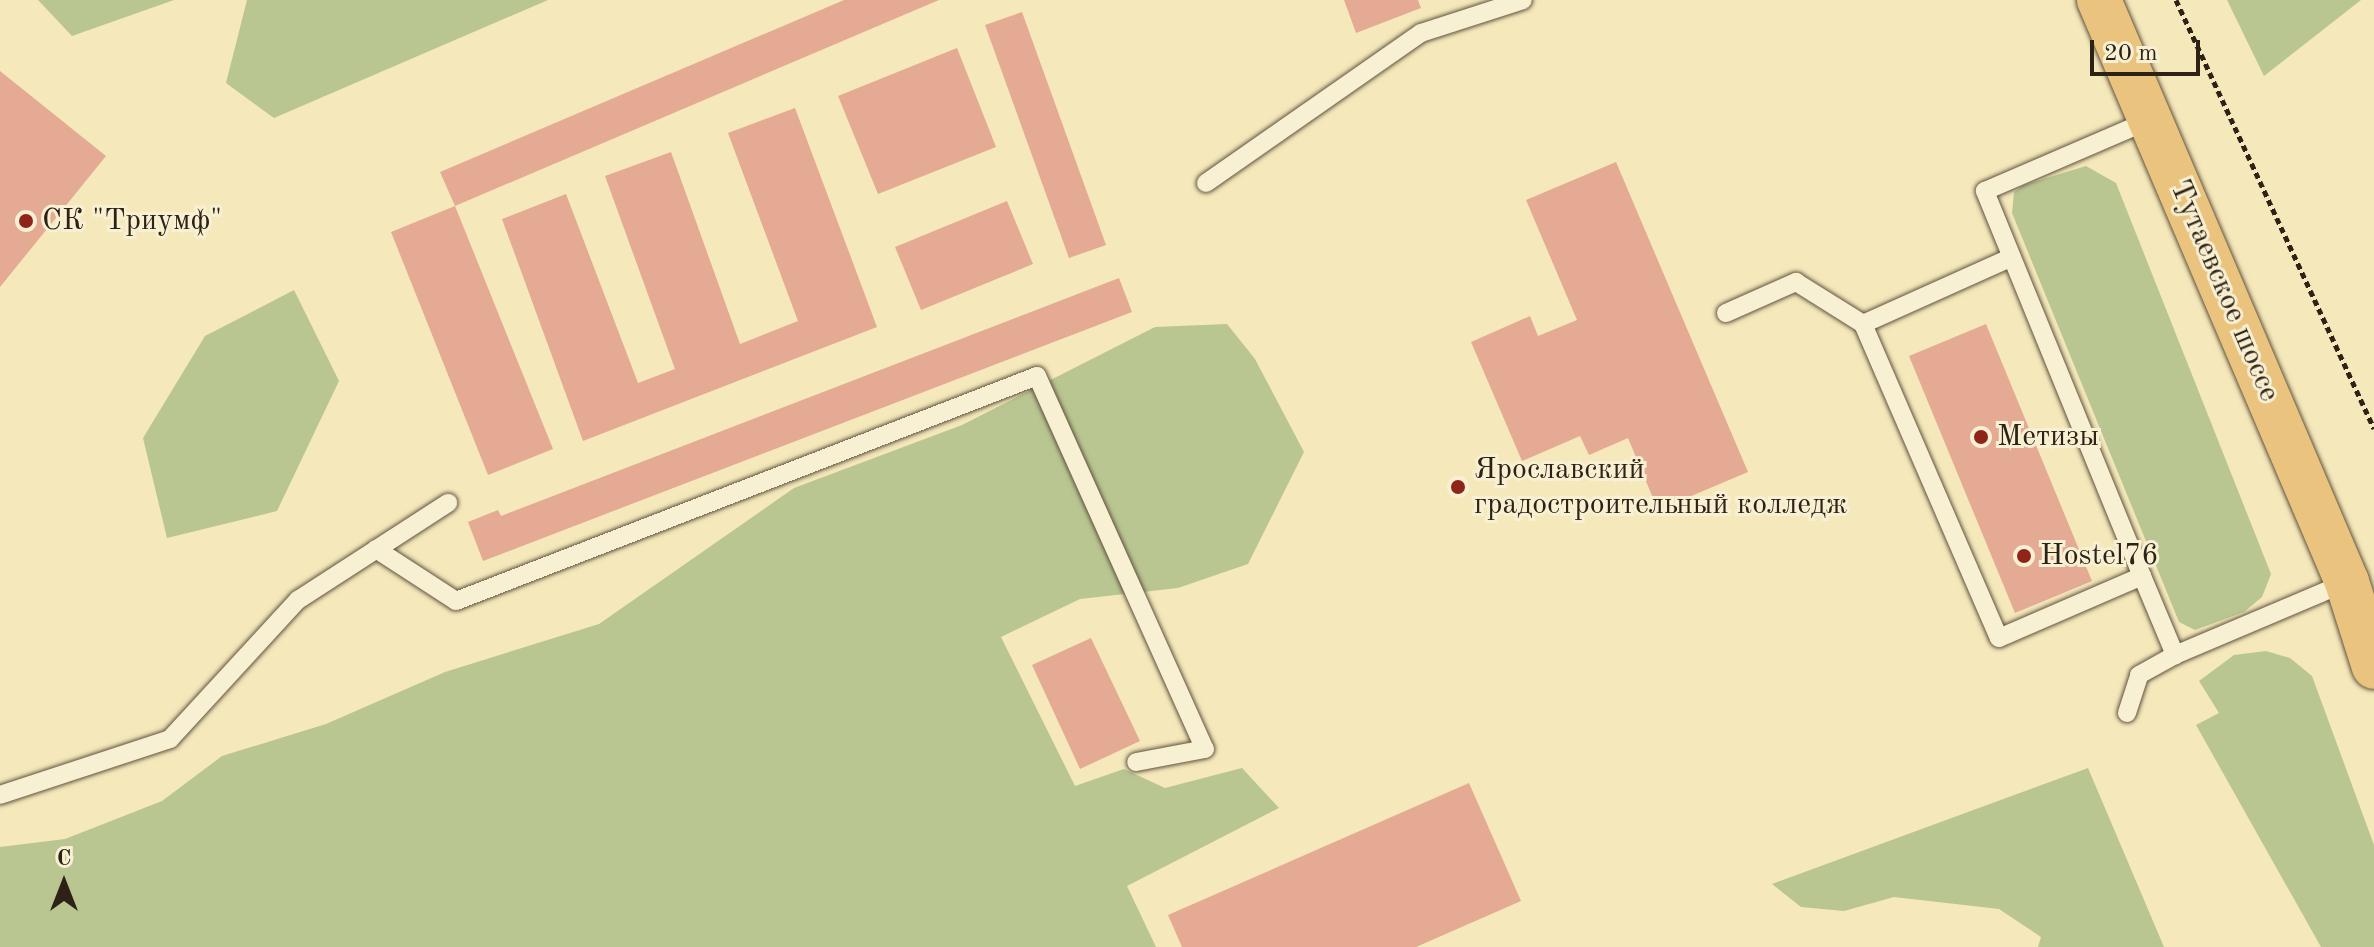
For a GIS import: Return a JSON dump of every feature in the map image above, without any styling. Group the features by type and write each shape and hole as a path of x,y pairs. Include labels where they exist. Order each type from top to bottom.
{"main road":[{"name":"Тутаевское шоссе","path":"2099,0 2347,582 2374,667"},
{"name":"Тутаевское шоссе","path":"2347,582 2374,623"}],"lane":[{"path":"1206,183 1421,33 1523,0"},
{"path":"2151,120 1985,191 2175,655"},
{"path":"1863,324 2012,257"},
{"path":"1726,313 1796,282 1863,324 1999,638 2142,576"},
{"path":"376,549 456,601 1037,376 1205,749 1136,762"},
{"path":"0,795 170,739 298,600 448,503"},
{"path":"2127,713 2139,675 2175,655 2347,582"}],"path":[{"path":"2176,0 2374,429"}],"green space":[{"path":"38,0 174,0 72,36"},
{"path":"247,0 548,0 274,118 226,83"},
{"path":"2227,0 2361,0 2264,76"},
{"path":"2086,166 2116,183 2271,574 2262,597 2244,612 2195,630 2179,622 2012,213 2014,192 2024,185"},
{"path":"294,290 339,381 277,511 167,538 143,438 205,336"},
{"path":"1227,324 1255,359 1304,452 1248,564 1178,588 1080,599 1001,637 1075,786 1124,769 1165,788 1242,768 1279,808 1127,886 1156,947 0,947 0,847 65,839 162,801 222,756 326,724 445,672 599,624 794,488 962,425 1155,327"},
{"path":"2266,651 2290,658 2312,676 2374,845 2374,947 2321,947 2196,725 2219,713 2199,681 2234,655"},
{"path":"2088,768 2164,947 2038,947 2041,937 1999,909 1894,897 1844,911 1801,907 1772,884"}],"building":[{"path":"844,0 939,0 455,206 440,172"},
{"path":"1344,0 1418,0 1421,8 1356,33"},
{"path":"1022,12 1106,245 1069,258 985,25"},
{"path":"957,48 996,147 878,194 838,96"},
{"name":"СК \"Триумф\"","path":"0,71 106,156 0,287"},
{"path":"795,108 877,327 583,441 502,219 566,194 638,383 675,369 605,176 671,152 740,344 798,321 728,133"},
{"path":"1616,162 1748,472 1658,510 1628,438 1589,455 1580,436 1522,461 1471,342 1530,316 1538,336 1577,320 1526,200"},
{"path":"1007,201 1033,264 921,310 895,247"},
{"path":"455,206 553,449 488,475 391,232"},
{"path":"1119,278 1132,312 483,561 468,522 498,510 501,516"},
{"path":"1986,324 2092,581 2015,613 1909,356"},
{"path":"1091,638 1140,741 1080,769 1032,665"},
{"path":"1469,783 1521,901 1416,947 1182,947 1168,915"}],"place":[{"name":"СК \"Триумф\"","path":"26,221"},
{"name":"Метизы","path":"1981,437"},
{"name":"Ярославский градостроительный колледж","path":"1458,487"},
{"name":"Hostel76","path":"2024,556"}]}
